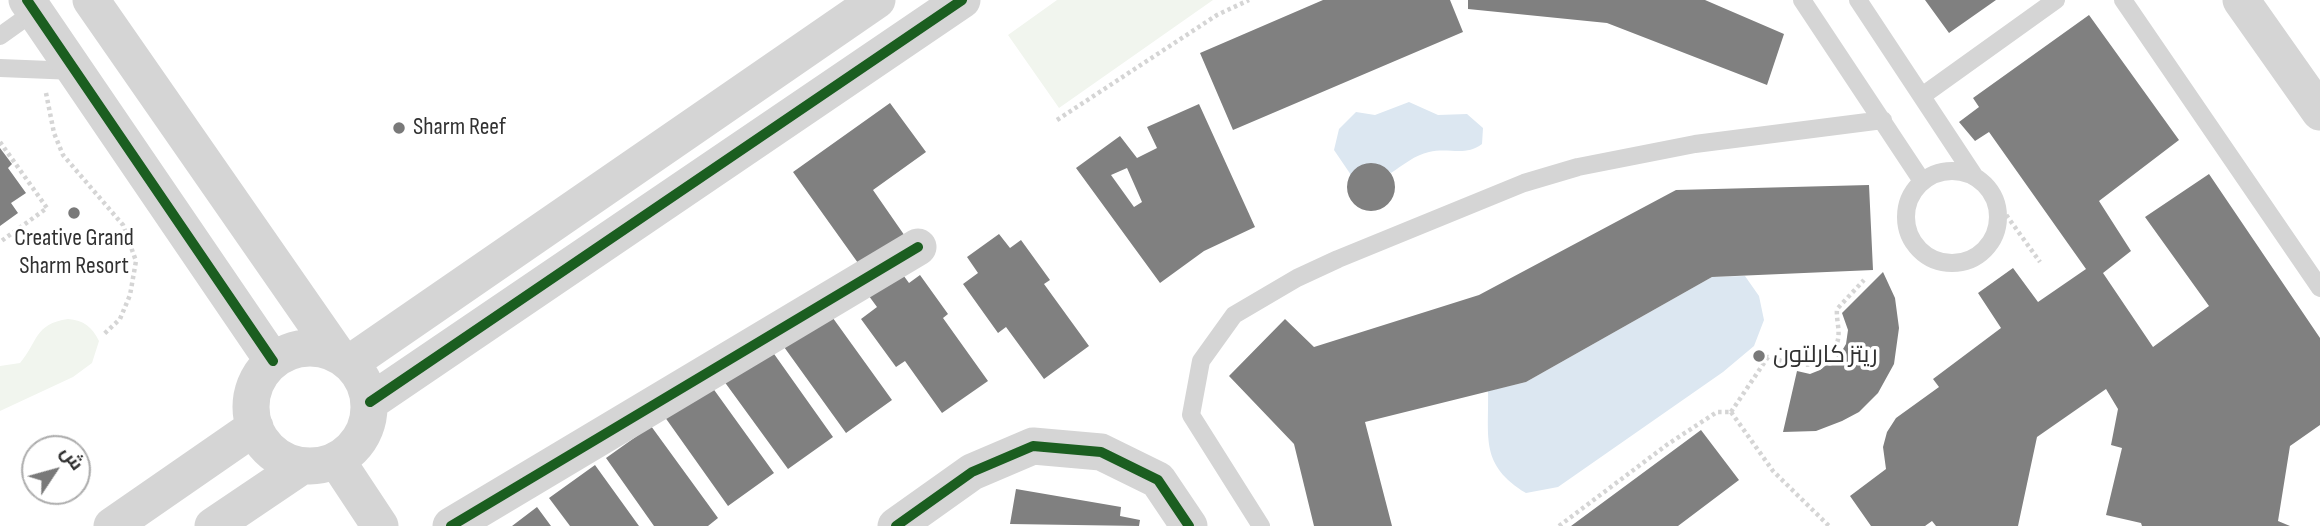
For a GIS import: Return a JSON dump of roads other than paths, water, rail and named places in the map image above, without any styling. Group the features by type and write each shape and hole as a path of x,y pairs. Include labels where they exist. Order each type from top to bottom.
{"street":[{"path":"91,0 366,388 370,402 365,430 349,453 320,463 213,526"},
{"path":"380,526 320,463 271,451 255,427 251,413 254,391 263,371 288,352 304,348 344,359 877,0"},
{"path":"370,402 962,0"},
{"path":"2241,0 2320,112"},
{"path":"31,6 60,71 273,361"},
{"path":"451,526 918,247"},
{"path":"112,526 255,427"},
{"path":"896,526 972,472 1033,446 1101,452 1158,480 1189,526"}],"lane":[{"path":"1802,0 1922,181"},
{"path":"1858,0 1975,177 1994,198 1998,218 1990,244 1967,261 1941,262 1918,248 1908,233 1906,209 1910,197 1922,181 1945,171 1960,171 1975,177"},
{"path":"1922,96 2056,0"},
{"path":"2123,0 2320,288"},
{"path":"0,36 31,6"},
{"path":"0,68 60,71"},
{"path":"1261,526 1191,415 1201,361 1234,315 1297,278 1338,259 1524,183 1578,167 1695,144 1883,120"}],"place":[{"name":"Sharm Reef","path":"399,128"},
{"name":"Creative Grand Sharm Resort","path":"74,213"},
{"name":"ريتز كارلتون","path":"1759,356"}]}
